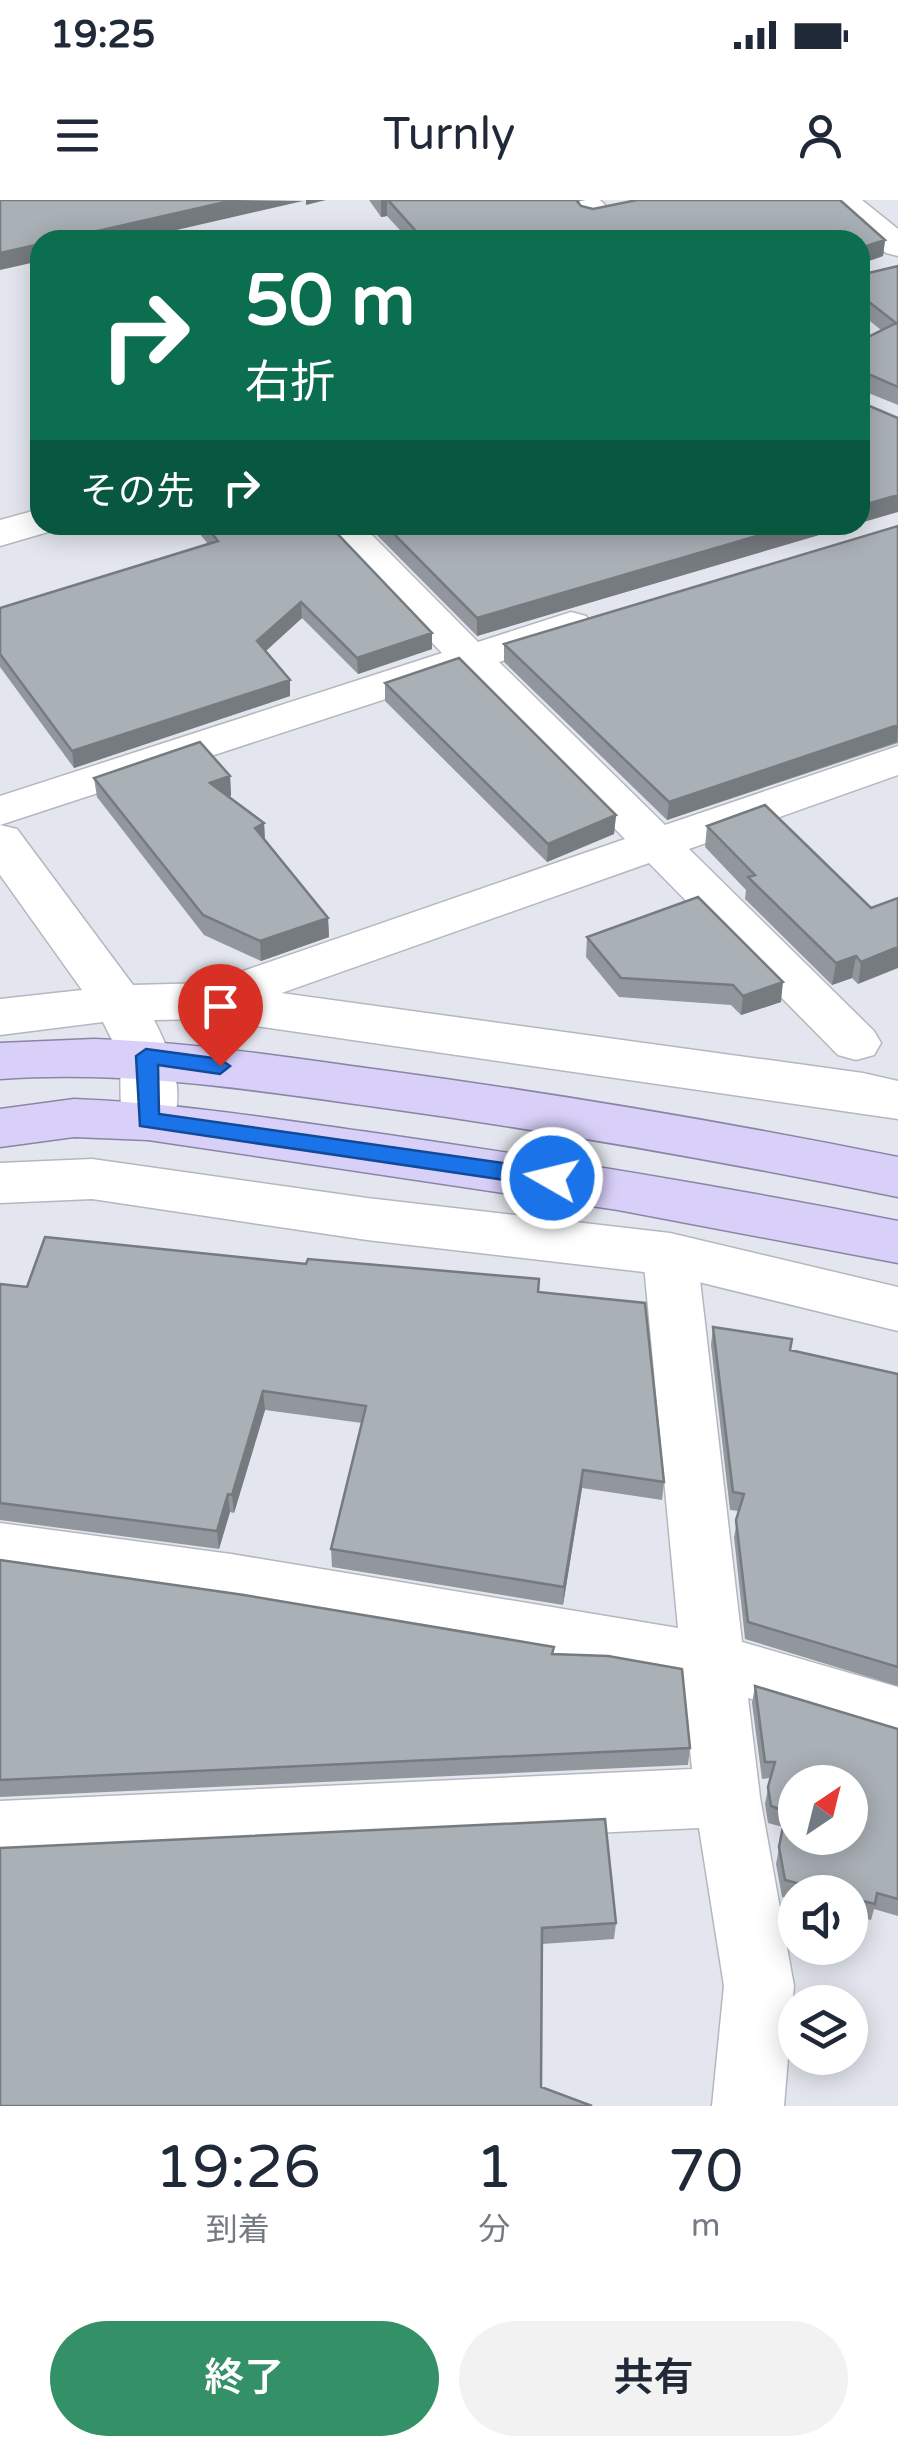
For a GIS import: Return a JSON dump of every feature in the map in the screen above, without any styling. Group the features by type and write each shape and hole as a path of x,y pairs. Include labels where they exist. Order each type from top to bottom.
{"highway":[{"path":"0,1061 66,1054 146,1056 586,1117 898,1177"},
{"path":"0,1128 74,1118 148,1121 589,1184 750,1211 898,1242"}],"street":[{"path":"841,200 898,246"},
{"path":"587,206 632,204"},
{"path":"587,206 612,230"},
{"path":"0,533 30,524"},
{"path":"350,535 879,1069"},
{"path":"0,811 466,656 616,611"},
{"path":"208,1002 898,760"},
{"path":"0,840 119,1003 146,1056 148,1121"},
{"path":"0,1017 119,1003 208,1002 879,1069"},
{"path":"0,1183 92,1178 367,1219 670,1254 898,1309"},
{"path":"670,1254 727,1798 759,1986 748,2106"},
{"path":"0,1548 231,1580 714,1661 898,1715"},
{"path":"0,1831 727,1798"}],"building":[{"path":"0,200 234,200 102,230 30,230 30,246 0,253"},
{"path":"388,200 576,200 593,209 637,200 840,200 885,240 870,245 870,230 415,230"},
{"path":"898,266 898,387 870,375 870,336 896,323 870,303 870,273"},
{"path":"870,406 898,418 898,495 870,503"},
{"path":"898,526 898,725 669,802 504,644 870,535"},
{"path":"213,535 339,535 432,633 357,658 301,602 257,641 290,680 72,751 0,654 0,608 218,541"},
{"path":"395,535 760,535 477,618"},
{"path":"459,658 616,815 548,844 385,683"},
{"path":"200,742 230,776 210,783 264,823 255,828 328,918 260,941 203,915 94,778"},
{"path":"765,805 871,908 898,898 898,947 861,962 856,956 836,963 748,877 755,875 707,826"},
{"path":"698,897 783,982 743,996 733,985 621,978 587,937"},
{"path":"45,1237 306,1264 308,1259 539,1279 538,1292 645,1303 664,1482 583,1470 564,1587 331,1549 366,1406 263,1391 232,1495 228,1494 217,1531 0,1503 0,1284 27,1287"},
{"path":"713,1327 792,1339 790,1350 898,1374 898,1667 748,1622 736,1520 744,1494 733,1492"},
{"path":"0,1560 244,1595 554,1647 552,1654 608,1656 682,1669 690,1748 0,1780"},
{"path":"755,1686 898,1729 898,1899 877,1893 875,1904 868,1902 868,1875 784,1875 780,1855 868,1855 868,1765 778,1765 778,1808 771,1806 768,1787 775,1762 765,1762"},
{"path":"605,1819 616,1923 542,1928 541,2087 592,2106 0,2106 0,1848"}],"route":[{"path":"220,1066 146,1056 148,1121 552,1178"}]}
